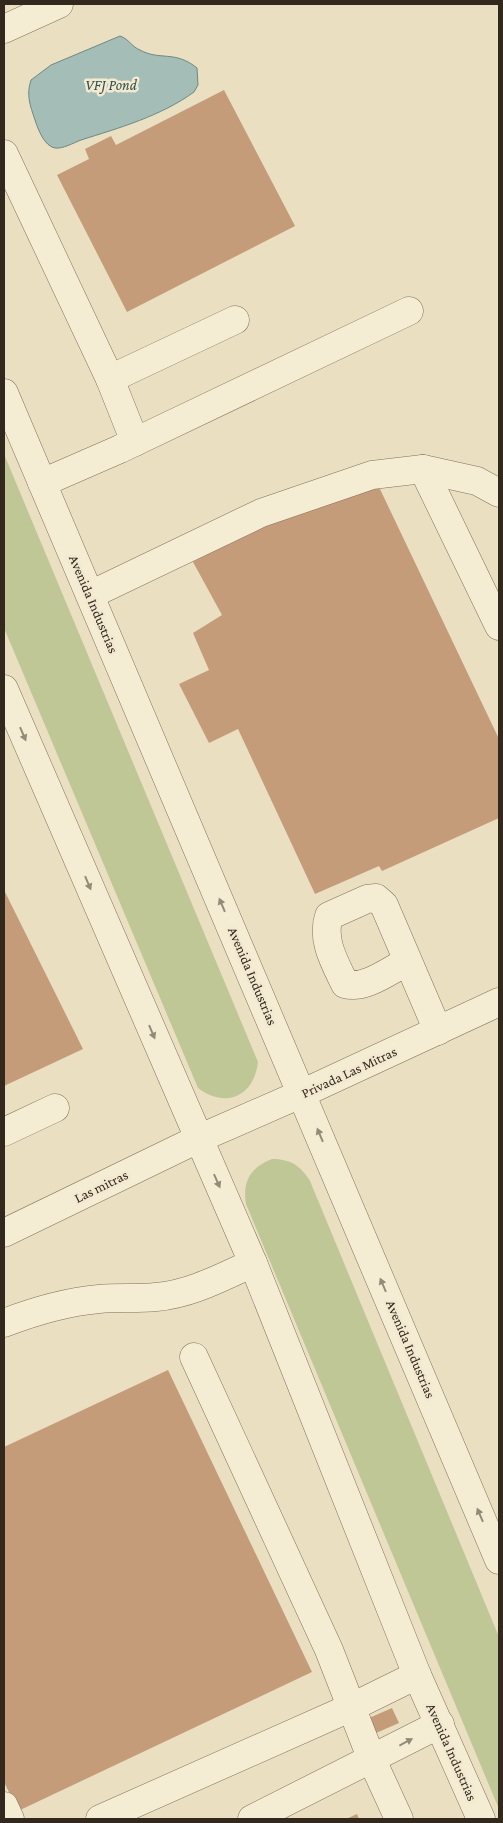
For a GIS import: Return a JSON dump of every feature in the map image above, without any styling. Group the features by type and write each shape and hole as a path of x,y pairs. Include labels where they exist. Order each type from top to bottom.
{"street":[{"path":"4,29 59,4"},
{"path":"4,154 110,379 135,442"},
{"path":"42,483 135,442 409,311"},
{"path":"110,379 235,320"},
{"name":"Avenida Industrias","path":"4,393 303,1093 499,1560"},
{"path":"90,595 261,513 372,475 423,469 477,481 499,493"},
{"path":"423,469 499,626"},
{"name":"Avenida Industrias","path":"4,689 253,1263 417,1675 481,1819"},
{"path":"408,961 438,1031"},
{"name":"Privada Las Mitras","path":"198,1139 303,1093 499,1002"},
{"path":"4,1132 55,1108"},
{"name":"Las mitras","path":"4,1233 198,1139"},
{"path":"4,1323 60,1304 101,1298 156,1297 174,1294 203,1286 253,1263"},
{"path":"194,1357 329,1650 372,1760 399,1819"},
{"path":"100,1819 352,1708 417,1675"},
{"path":"252,1819 440,1724"},
{"path":"4,1806 10,1819"}],"green space":[{"path":"4,454 258,1062 251,1083 245,1091 237,1096 219,1098 198,1088 4,628"},
{"path":"272,1159 284,1160 294,1164 310,1181 499,1637 499,1809 246,1204 245,1188 250,1176 259,1166"}],"water":[{"name":"VFJ Pond","path":"120,36 137,49 154,55 182,59 197,68 198,85 194,92 154,115 65,147 51,147 42,137 29,100 31,80 51,65"}],"building":[{"path":"224,90 295,226 127,312 57,175 89,159 85,149 111,136 116,145"},
{"path":"356,482 379,487 499,739 499,818 382,871 379,866 315,894 238,729 209,743 179,684 209,670 193,633 222,615 193,562 213,550"},
{"path":"4,890 83,1049 4,1086"},
{"path":"168,1370 312,1672 18,1811 4,1782 4,1447"},
{"path":"392,1708 399,1723 376,1733 369,1718"},
{"path":"357,1814 359,1819 346,1819"}]}
